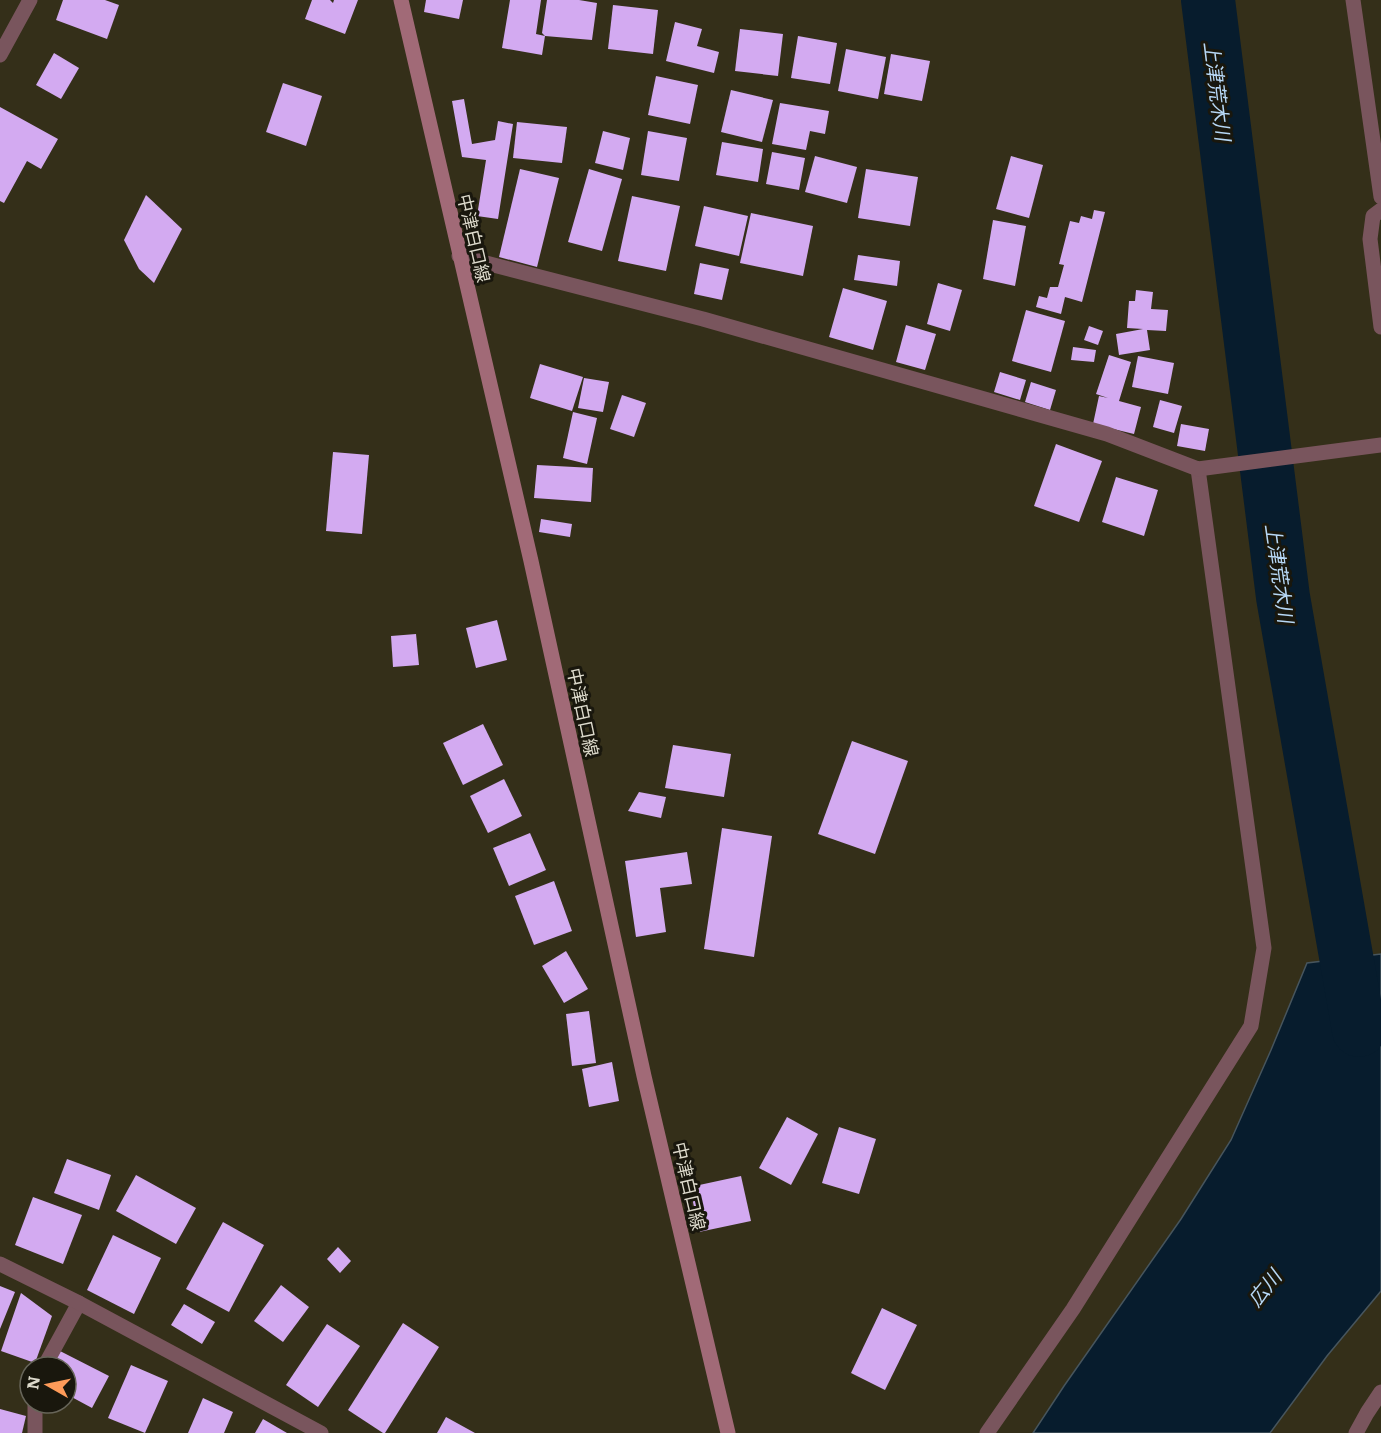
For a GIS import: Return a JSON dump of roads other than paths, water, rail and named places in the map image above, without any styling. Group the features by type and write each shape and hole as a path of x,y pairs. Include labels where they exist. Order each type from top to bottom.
{"main road":[{"name":"中津白口線","path":"400,0 533,573 644,1076 728,1433"}],"street":[{"path":"0,55 30,0"},
{"path":"1353,0 1381,197"},
{"path":"1381,210 1373,216 1370,239 1381,327"},
{"path":"459,256 704,319 1107,434 1198,469 1374,446"},
{"path":"987,1433 1073,1309 1251,1026 1263,948 1198,469"},
{"path":"0,1264 79,1303 321,1433"},
{"path":"51,1355 79,1303"},
{"path":"1356,1433 1381,1392"},
{"path":"34,1433 35,1415"}],"water":[{"name":"広川","path":"1381,954 1381,1291 1327,1356 1270,1433 1033,1433 1181,1219 1231,1140 1307,963"}],"waterway":[{"name":"上津荒木川","path":"1208,0 1283,597 1359,1030"}]}
